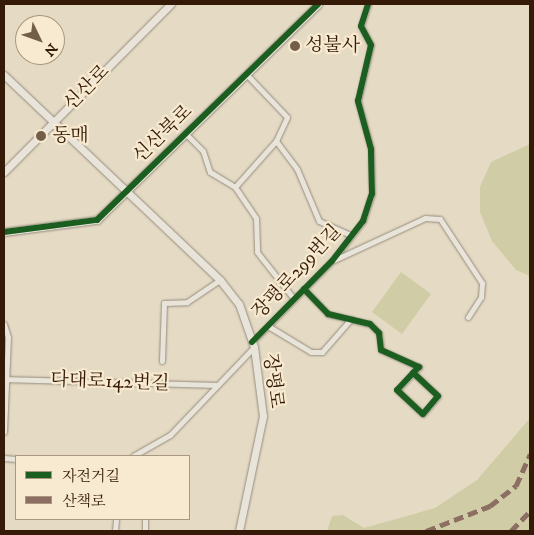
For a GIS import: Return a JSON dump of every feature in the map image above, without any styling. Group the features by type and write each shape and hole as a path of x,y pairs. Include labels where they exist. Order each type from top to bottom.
{"street":[{"name":"신산로","path":"4,172 170,4"},
{"name":"신산북로","path":"4,232 50,222 93,221 318,4"},
{"name":"장평로299번길","path":"146,453 182,424 268,326 332,261 363,221 372,194 371,149 358,101 371,45 361,26 368,4"},
{"path":"235,187 276,142 287,117 246,74"},
{"name":"장평로","path":"4,75 124,193 220,280 239,304 253,344 263,416 238,531"},
{"path":"185,133 203,151 210,172 235,187 256,218 257,252 294,299"},
{"path":"276,142 297,169 319,220 351,236"},
{"path":"332,261 425,218 440,219 482,283 481,297 468,317"},
{"path":"162,361 164,303 187,302 220,280"},
{"path":"304,289 328,314 370,324 378,333 381,350 412,360 419,366 397,390 422,414 438,396 413,373"},
{"path":"268,326 311,352 322,352 351,319"},
{"path":"4,324 8,337 4,432"},
{"name":"다대로142번길","path":"5,379 216,384"}],"shaded area":[{"path":"530,144 530,276 516,270 492,241 480,212 480,187 491,162"},
{"path":"401,272 431,294 402,334 372,312"},
{"path":"530,418 530,531 327,531 332,516 343,515 364,528 435,508 477,480"}],"marked path":[{"path":"426,531 490,506 516,486 530,454"},
{"path":"511,531 530,511"}],"cycle path":[{"path":"4,232 97,220 318,4"},
{"path":"252,342 332,261 363,221 372,194 371,149 358,101 371,45 361,26 368,4"},
{"path":"304,289 328,314 370,324 379,333 381,350 419,367 413,373 397,390 423,414 438,396 413,373"}],"place":[{"name":"성불사","path":"295,46"},
{"name":"동매","path":"41,136"}]}
